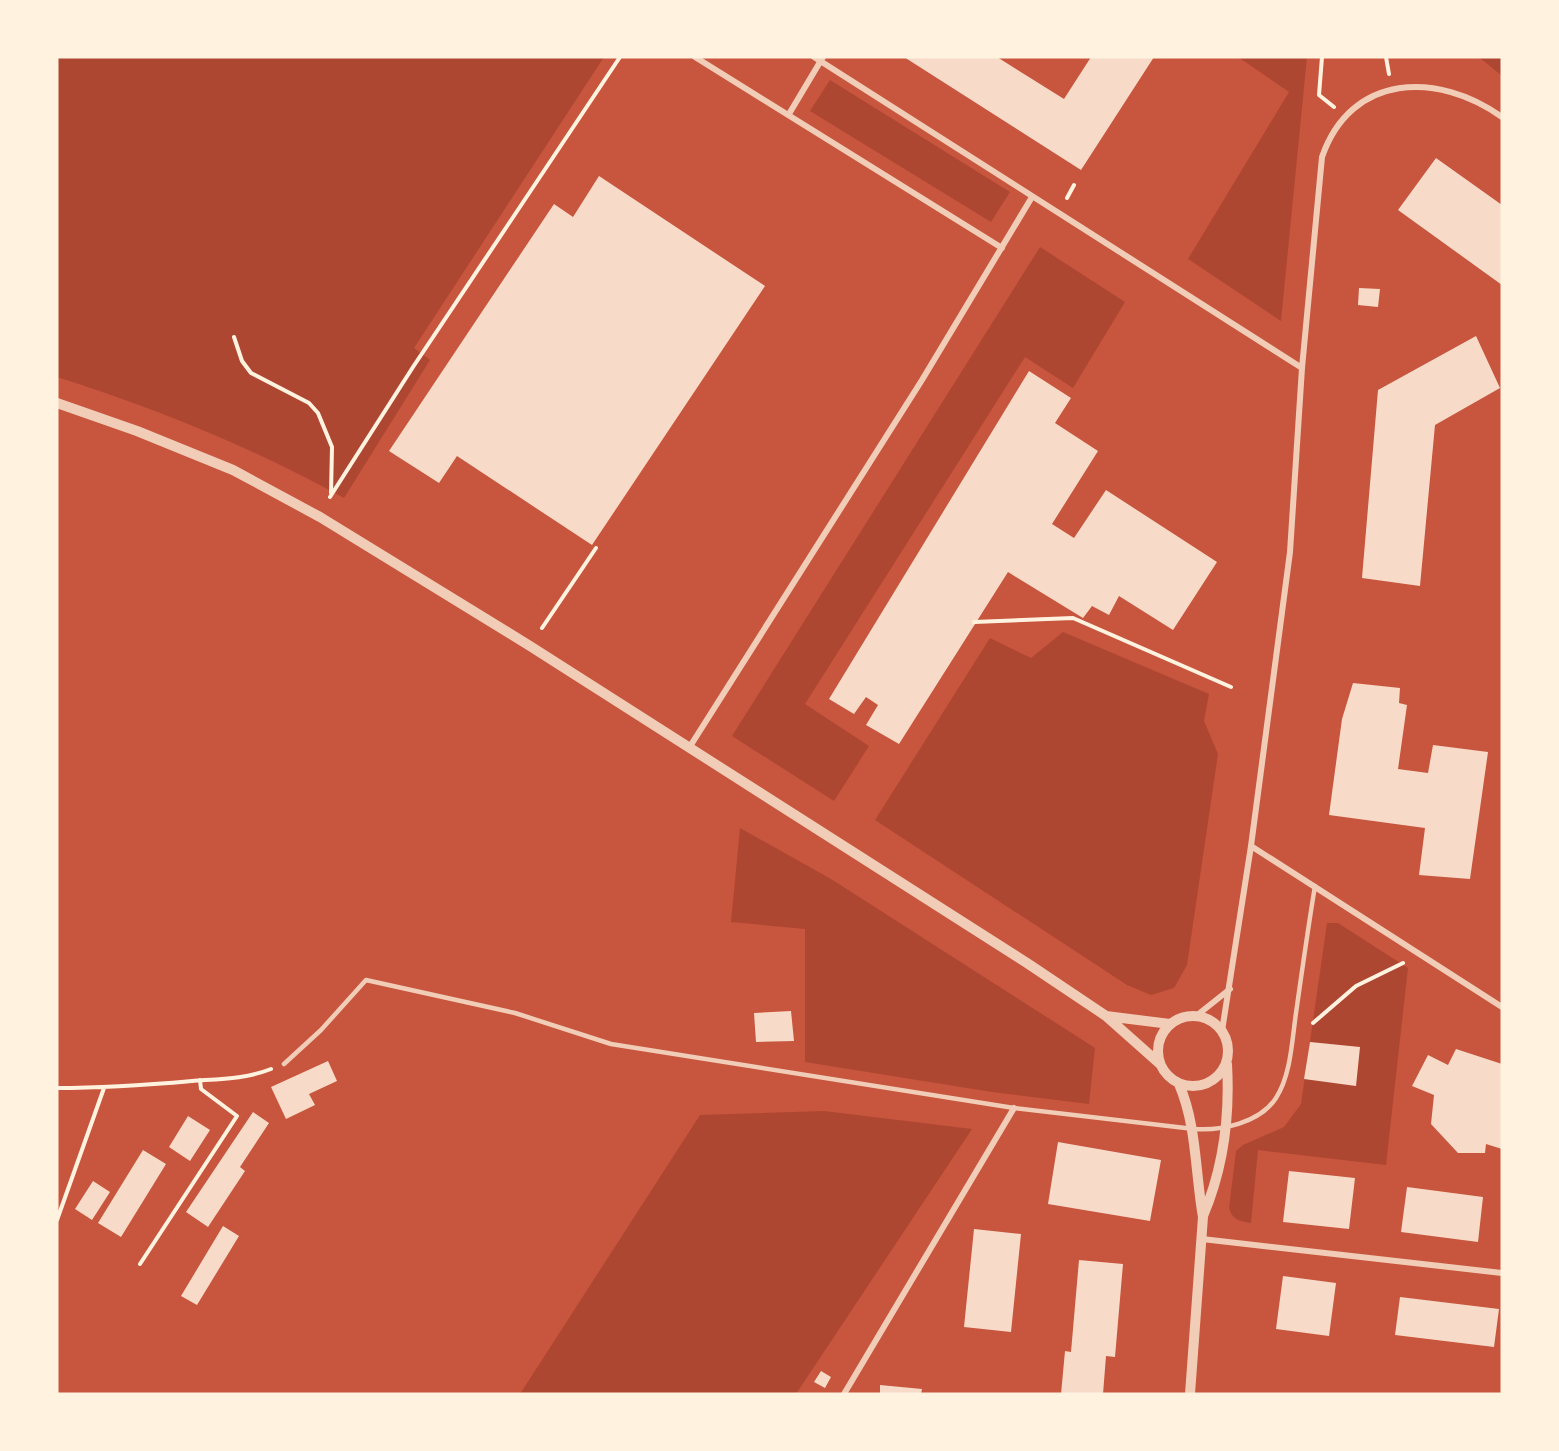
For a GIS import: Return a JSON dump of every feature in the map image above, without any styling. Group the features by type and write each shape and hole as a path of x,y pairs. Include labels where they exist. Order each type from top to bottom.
{"street":[{"path":"695,57 1002,248"},
{"path":"789,114 819,58 1032,197 1302,368"},
{"path":"1222,1031 1251,846 1290,552 1302,368 1322,157 1327,144 1346,118 1371,98 1392,89 1414,86 1446,90 1477,102 1502,117"},
{"path":"689,748 928,370 1032,197"},
{"path":"57,403 170,444 233,470 273,490 424,580 1106,1016 1179,1084 1189,1106 1194,1129 1195,1162 1203,1217 1190,1394"},
{"path":"1251,846 1502,1007"},
{"path":"1196,1016 1230,988"},
{"path":"1106,1016 1170,1024 1186,1017 1196,1016 1215,1023 1222,1031 1228,1046 1228,1087 1224,1128 1218,1176 1203,1217"},
{"path":"1160,1064 1159,1044 1170,1024"},
{"path":"1179,1084 1197,1087 1208,1084 1221,1073 1227,1063"},
{"path":"844,1394 1014,1108"},
{"path":"1202,1239 1502,1274"}],"lane":[{"path":"284,1064 321,1030 366,980 515,1013 610,1044 1014,1108 1194,1129 1224,1128 1259,1114 1276,1099 1283,1083 1292,1042 1314,886"}],"path":[{"path":"234,337 242,361 251,373 309,403 318,413 332,447 330,497 420,357 620,57"},
{"path":"1322,57 1319,95 1346,118"},
{"path":"542,628 596,548"},
{"path":"974,622 1073,618 1231,687"},
{"path":"1292,1042 1369,977 1422,955"},
{"path":"57,1088 104,1088 255,1075 284,1064"},
{"path":"140,1264 237,1116 201,1089 200,1080"},
{"path":"57,1220 104,1088"}],"shaded area":[{"path":"57,57 604,57 414,348 430,360 344,498 275,462 204,430 57,377"},
{"path":"1238,57 1307,57 1281,321 1188,259 1289,92"},
{"path":"1479,57 1502,57 1502,76"},
{"path":"830,80 1010,192 991,222 810,111"},
{"path":"1040,247 1125,302 1073,388 1025,357 805,704 869,746 834,801 732,736"},
{"path":"1063,632 1209,694 1204,721 1218,754 1187,965 1174,988 1151,995 1127,985 875,820 990,638 1031,658"},
{"path":"740,828 831,879 1095,1048 1089,1104 992,1092 805,1062 805,929 731,922"},
{"path":"1327,923 1338,923 1408,968 1386,1165 1258,1150 1251,1223 1243,1222 1235,1217 1229,1208 1236,1151 1243,1145 1284,1127 1301,1104"},
{"path":"824,1111 972,1129 796,1394 520,1394 700,1115"}],"building":[{"path":"904,57 997,57 1064,99 1091,57 1154,57 1081,170"},
{"path":"1436,158 1502,205 1502,285 1398,210"},
{"path":"599,176 765,286 592,545 457,456 439,483 389,451 554,204 573,217"},
{"path":"1359,288 1380,289 1378,307 1358,305"},
{"path":"1476,336 1500,388 1435,425 1420,586 1362,578 1378,390"},
{"path":"1029,371 1071,398 1055,423 1098,451 1052,524 1074,538 1106,490 1217,562 1173,630 1119,596 1109,615 1092,606 1083,618 1008,572 899,744 866,725 878,705 866,697 854,714 829,699"},
{"path":"1353,683 1400,688 1399,703 1407,705 1398,769 1428,773 1433,745 1488,752 1470,879 1419,875 1425,828 1329,815 1342,719"},
{"path":"791,1011 794,1041 756,1042 754,1013"},
{"path":"1310,1042 1360,1047 1356,1086 1304,1079"},
{"path":"1456,1049 1502,1064 1502,1149 1486,1144 1485,1153 1458,1153 1431,1124 1434,1095 1412,1086 1428,1055 1448,1065"},
{"path":"328,1061 337,1081 309,1094 315,1105 286,1119 271,1087"},
{"path":"253,1112 269,1123 240,1167 245,1171 208,1227 186,1212"},
{"path":"188,1116 210,1130 190,1161 169,1147"},
{"path":"1058,1142 1161,1160 1150,1221 1048,1204"},
{"path":"143,1150 166,1164 121,1237 98,1223"},
{"path":"1289,1171 1355,1178 1349,1229 1283,1222"},
{"path":"93,1181 110,1192 92,1220 75,1209"},
{"path":"1407,1187 1483,1197 1478,1242 1401,1232"},
{"path":"223,1226 239,1236 197,1305 181,1296"},
{"path":"974,1229 1021,1234 1011,1332 964,1327"},
{"path":"1079,1260 1123,1264 1115,1357 1106,1356 1103,1394 1061,1394 1065,1351 1071,1352"},
{"path":"1283,1276 1336,1283 1329,1336 1276,1329"},
{"path":"1400,1297 1499,1309 1494,1347 1395,1335"},
{"path":"821,1371 831,1377 825,1388 814,1382"},
{"path":"880,1385 922,1389 921,1394 880,1394"}]}
